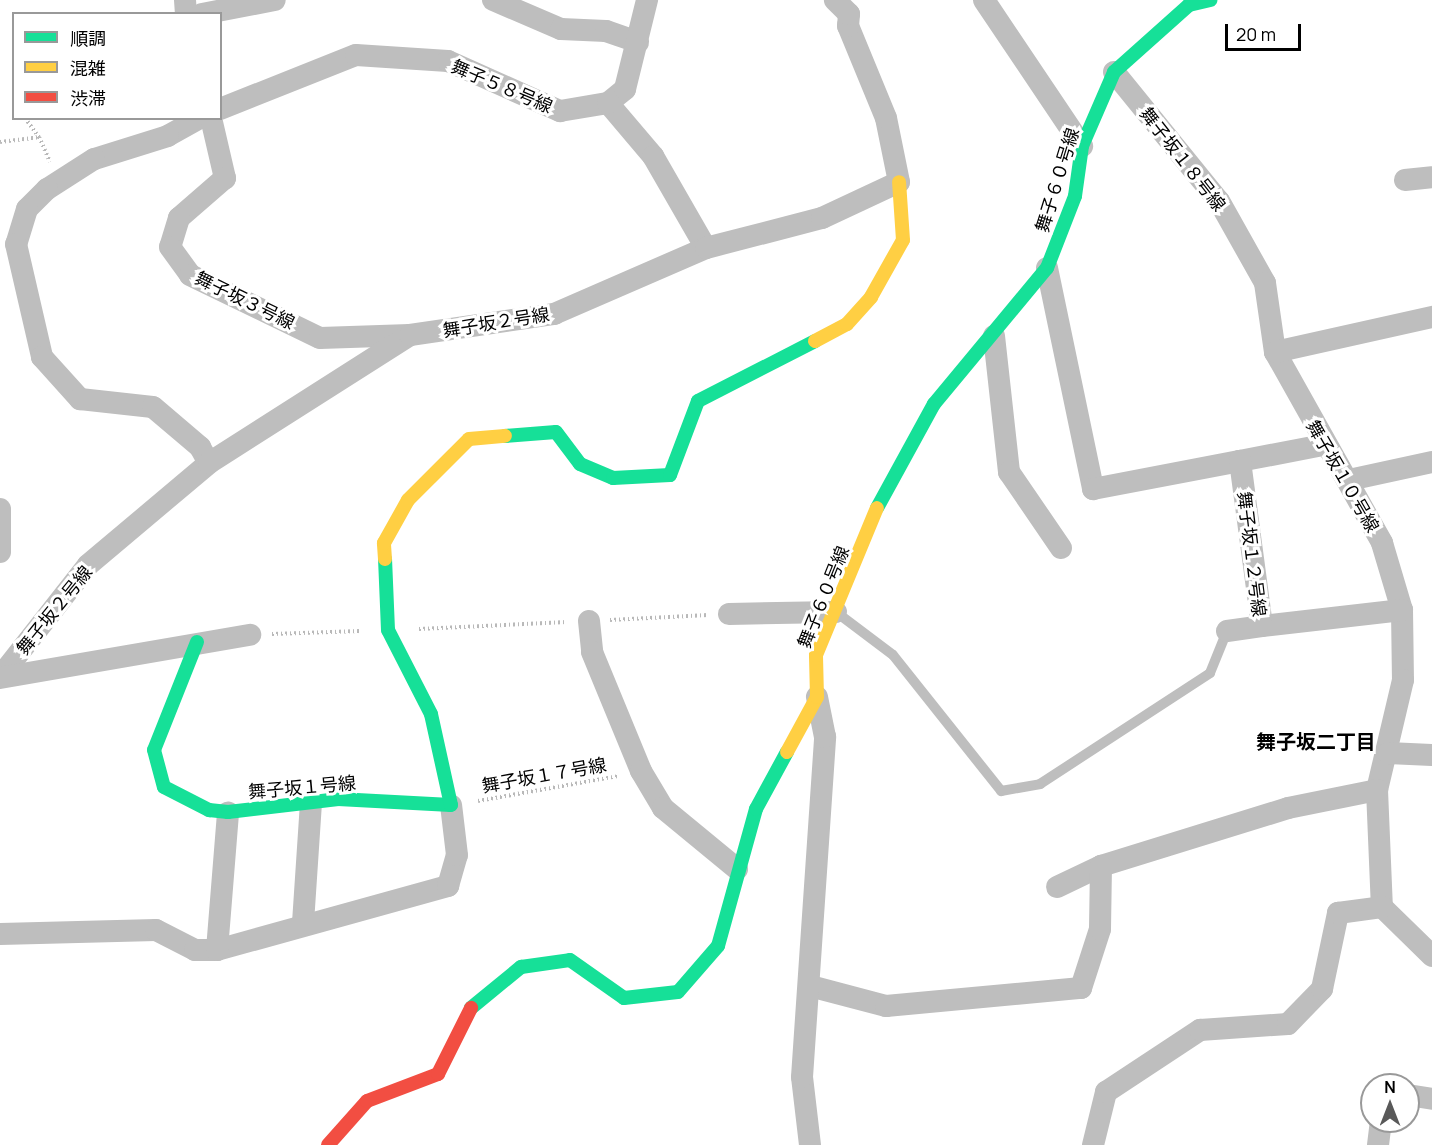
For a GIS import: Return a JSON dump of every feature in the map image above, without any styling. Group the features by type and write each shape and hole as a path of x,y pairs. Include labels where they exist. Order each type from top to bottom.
{"street":[{"path":"212,12 274,0"},
{"path":"493,0 561,29 606,31 638,42"},
{"path":"646,0 638,42 625,89 608,103 653,156 706,248"},
{"path":"0,934 156,930 195,950 217,950 303,923 448,886 457,855 451,805 431,714 388,630 384,543 408,500 447,456 470,439 556,432 580,464 613,478 670,475 698,401 847,324 871,297 903,240 898,182 886,118 848,26 849,14 835,0"},
{"path":"984,0 1082,146"},
{"name":"舞子６０号線","path":"817,697 816,655 836,612 882,495 929,414 1047,268 1075,196 1082,146 1114,72 1189,5 1210,0"},
{"name":"舞子５８号線","path":"222,108 356,55 448,61 560,111 608,103"},
{"name":"舞子坂１８号線","path":"1114,72 1219,201 1265,283 1275,352"},
{"path":"196,120 168,136 94,159 58,182 27,210 16,244 42,357 80,399 153,407 200,447 208,463"},
{"name":"舞子坂３号線","path":"211,120 225,178 179,218 170,247 190,275 320,338 410,335"},
{"path":"1406,180 1432,177"},
{"name":"舞子坂２号線","path":"0,677 88,565 208,463 410,335 554,314 706,248 822,218 898,182"},
{"path":"1047,268 1094,489 1323,445"},
{"path":"1275,352 1432,318"},
{"path":"994,336 1009,472 1061,548"},
{"name":"舞子坂１０号線","path":"1275,352 1323,445 1349,480 1382,543 1402,610 1403,680 1388,753 1377,790 1382,907"},
{"name":"舞子坂１２号線","path":"1240,461 1262,626 1402,610"},
{"path":"1349,480 1432,462"},
{"path":"0,509 0,552"},
{"path":"729,614 836,612"},
{"path":"589,621 592,652 641,771 663,808 737,869"},
{"path":"1227,631 1262,626"},
{"path":"0,677 197,642 250,635"},
{"name":"舞子坂１号線","path":"197,642 154,750 164,787 209,810 228,812 311,802 451,805"},
{"path":"328,1145 367,1101 438,1074 466,1012 521,967 570,960 624,998 678,992 718,946 737,869 756,808 817,697"},
{"path":"810,1145 802,1077 810,986 825,737 817,697"},
{"path":"1388,753 1432,755"},
{"path":"1057,887 1101,866 1288,808 1377,790"},
{"path":"303,923 311,802"},
{"path":"217,950 228,812"},
{"path":"810,986 886,1005 1081,988 1100,929 1101,866"},
{"path":"1093,1145 1106,1092 1200,1030 1288,1024 1322,989 1338,912 1382,907 1432,956"}],"lane":[{"path":"836,612 893,655 1001,791 1040,784 1210,673 1227,631"}],"path":[{"path":"26,120 39,137 58,182"},
{"path":"0,142 39,137"},
{"path":"250,635 729,614"},
{"name":"舞子坂１７号線","path":"451,805 641,771"}],"traffic: fast":[{"path":"877,508 934,404 1047,268 1075,196 1082,146 1114,72 1189,5 1210,0"},
{"path":"505,436 556,432 580,464 613,478 670,475 698,401 815,341"},
{"path":"197,642 154,750 164,787 209,810 228,812 338,799 451,805 431,714 388,630 385,559"},
{"path":"471,1008 521,967 570,960 624,998 678,992 718,946 756,809 787,752"}],"traffic: slow":[{"path":"815,341 847,324 871,297 903,240 899,182"},
{"path":"385,559 384,543 408,500 469,439 505,436"},
{"path":"787,752 817,697 816,655 877,508"}],"traffic: jam":[{"path":"328,1145 367,1101 438,1074 471,1008"}],"district":[{"name":"舞子坂二丁目","path":"1316,741"}]}
